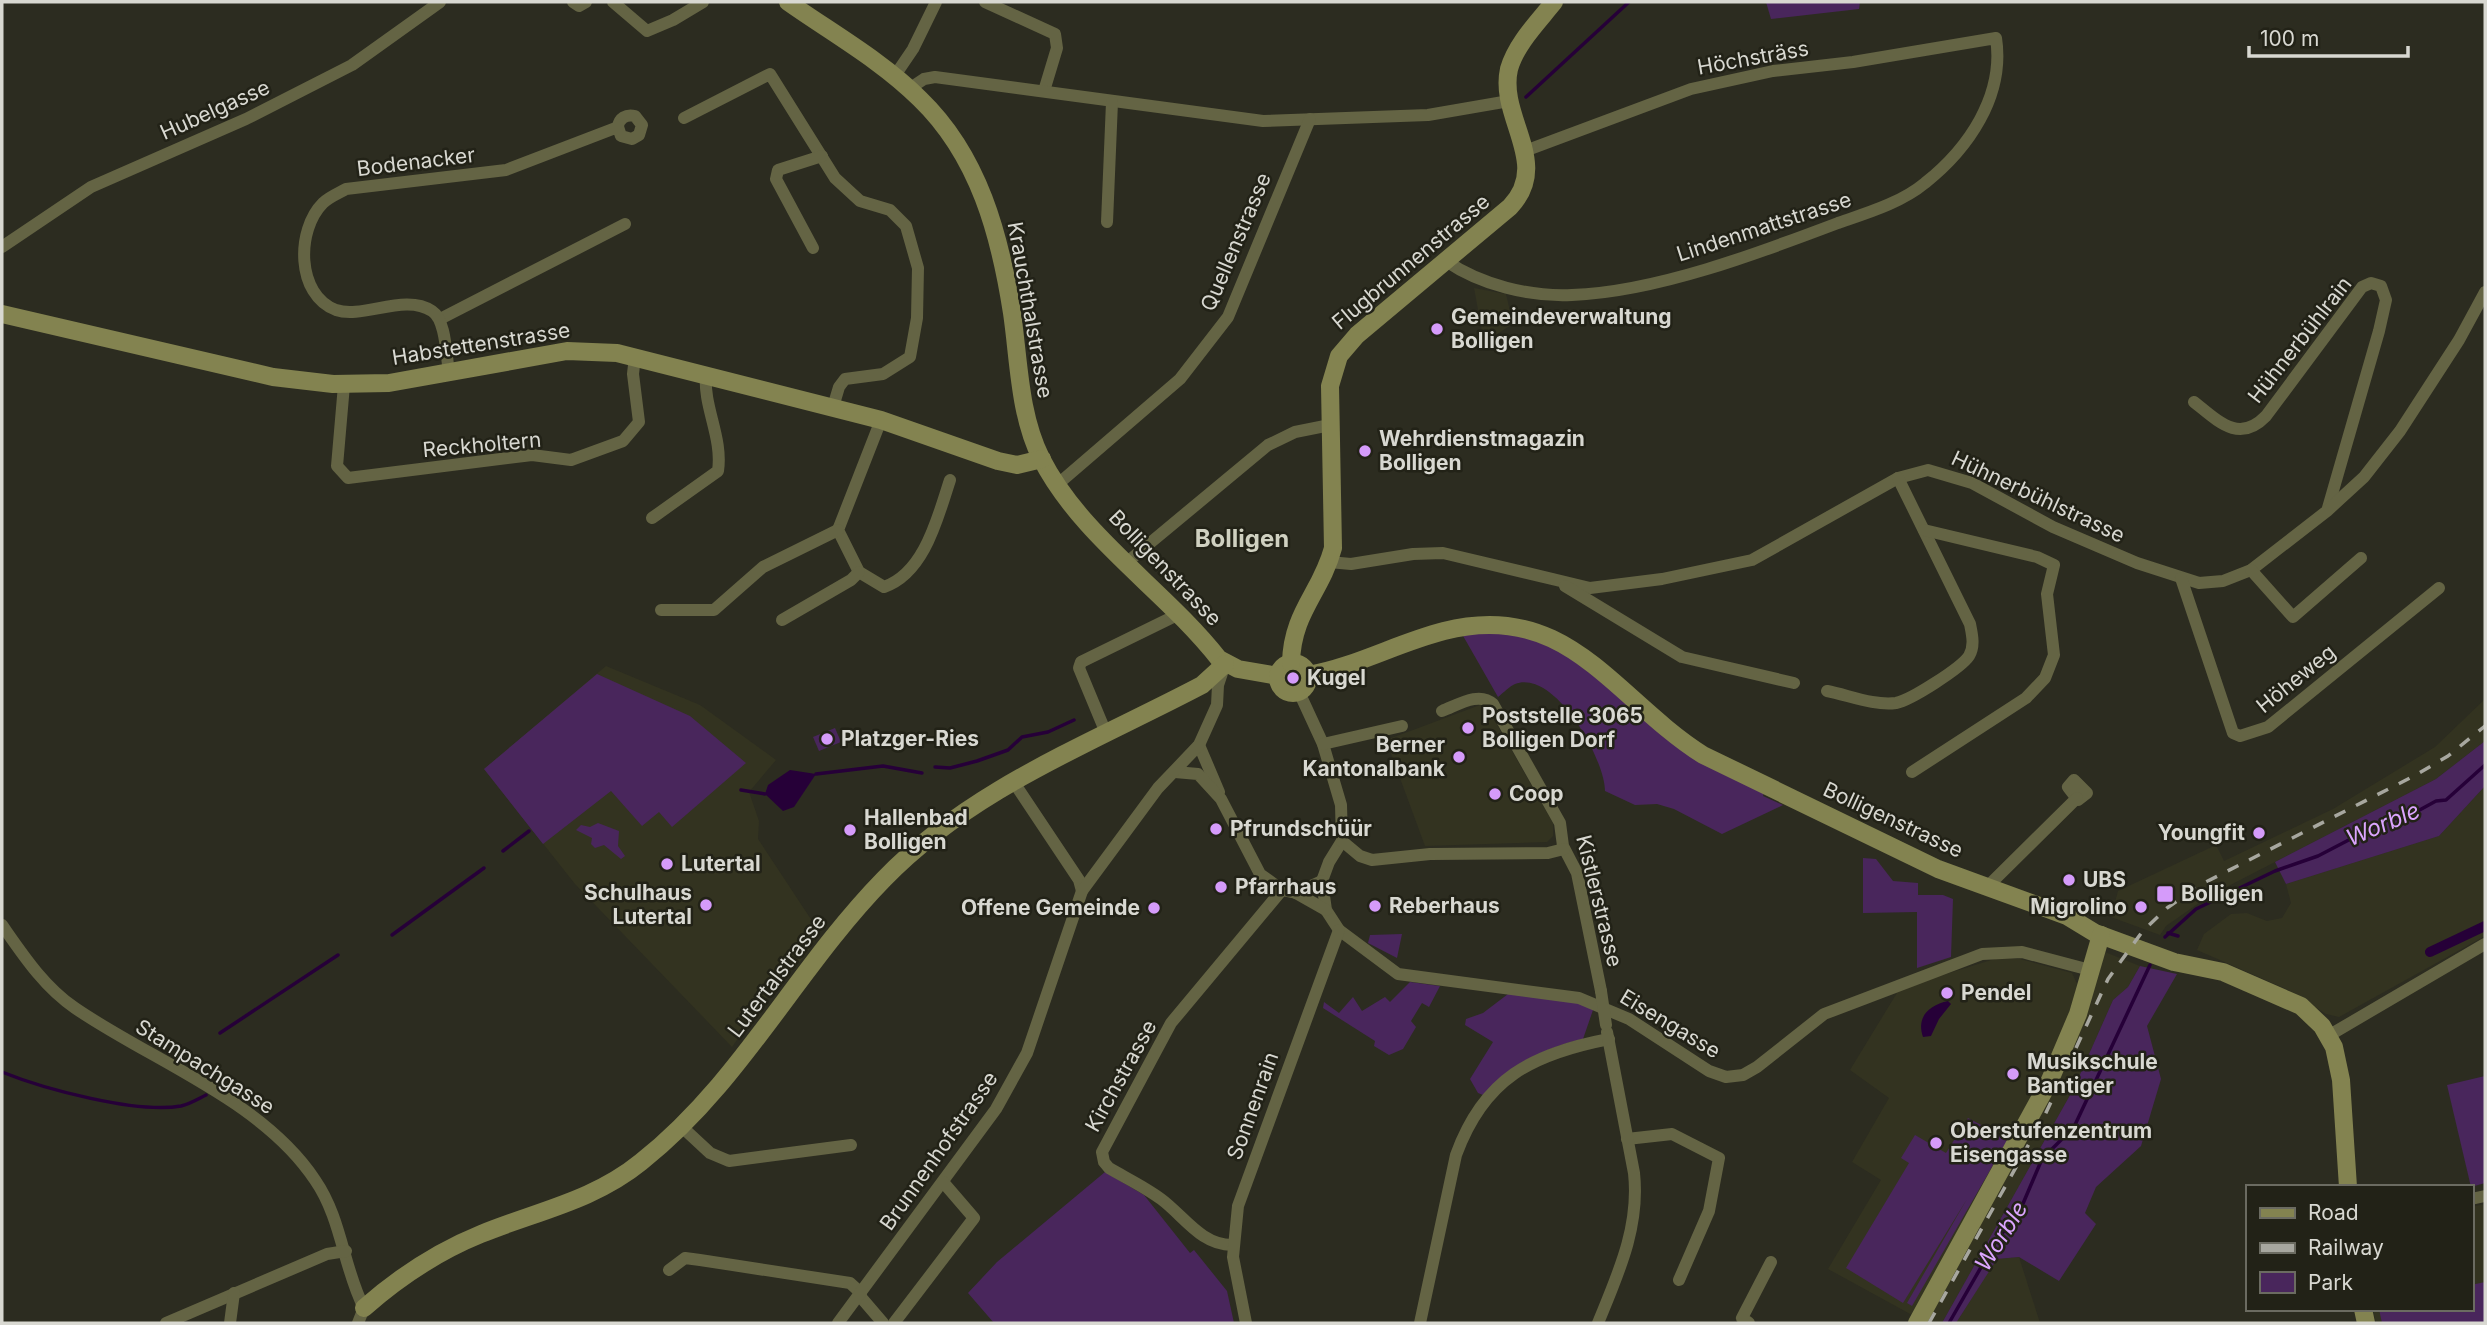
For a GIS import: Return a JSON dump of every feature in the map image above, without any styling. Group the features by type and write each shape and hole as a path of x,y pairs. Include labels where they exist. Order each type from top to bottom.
{"street":[{"name":"Hubelgasse","path":"2,247 91,187 246,119 343,70 383,45 440,2"},
{"path":"573,2 579,6 586,2"},
{"path":"613,2 647,31 704,2"},
{"name":"Krauchthalstrasse","path":"788,2 808,7 909,89 950,133 971,168 985,201 1005,276 1027,415 1042,459"},
{"path":"894,77 913,49 936,2"},
{"path":"985,2 1055,34 1057,48 1044,91"},
{"path":"909,89 924,79 935,77 1263,121 1453,113 1509,101 1508,80 1512,60 1554,2"},
{"name":"Höchsträss","path":"1525,151 1691,89 1773,71 1853,62 1996,38"},
{"name":"Lindenmattstrasse","path":"1446,261 1469,276 1535,294 1615,292 1800,238 1883,206 1924,184 1977,128 1990,98 1999,59 1996,38"},
{"path":"684,118 769,74 835,178 860,201 890,210 906,226 918,268 917,318 910,357 883,374 845,379 839,387 833,407"},
{"name":"Flugbrunnenstrasse","path":"1291,663 1296,624 1329,562 1334,539 1331,376 1343,349 1516,202 1527,174 1525,151 1509,101"},
{"path":"1107,222 1112,102"},
{"name":"Quellenstrasse","path":"1058,484 1180,379 1227,317 1310,119"},
{"name":"Bodenacker","path":"440,319 428,308 404,304 339,311 323,303 311,289 304,257 308,225 323,202 346,189 506,170 618,127"},
{"path":"813,248 776,179 778,170 822,156"},
{"path":"449,372 440,319 625,224"},
{"name":"Hühnerbühlrain","path":"2194,402 2222,425 2245,430 2252,428 2266,416 2359,290 2371,283 2381,286 2386,295 2379,331 2327,511"},
{"name":"Hühnerbühlstrasse","path":"1329,562 1351,564 1413,554 1443,554 1472,558 1558,581 1604,587 1752,560 1898,478 1928,470 1953,475 2053,527 2181,578 2199,583 2223,581 2251,570 2327,511 2364,477 2400,431 2459,340 2485,292"},
{"name":"Habstettenstrasse","path":"2,314 273,377 344,385 389,383 567,351 593,350 635,356 881,420 998,461 1017,465 1042,459"},
{"name":"Reckholtern","path":"344,385 337,466 348,478 532,455 571,460 623,441 639,422 633,374 635,356"},
{"path":"652,518 718,471 721,453 706,395 706,374"},
{"path":"661,610 714,610 763,568 838,530 881,420"},
{"path":"1126,564 1268,445 1295,432 1330,425"},
{"name":"Bolligenstrasse","path":"1042,459 1100,537 1225,664"},
{"path":"1826,691 1895,703 1951,672 1968,657 1972,647 1970,624 1898,478"},
{"path":"838,530 859,572 884,587 895,583 913,565 931,536 950,480"},
{"path":"1912,772 2026,698 2045,678 2054,655 2047,594 2053,565 2037,557 1924,530"},
{"path":"2251,570 2293,617 2361,558"},
{"path":"782,620 859,572"},
{"name":"Höheweg","path":"2181,578 2216,688 2233,733 2239,736 2268,727 2439,588"},
{"path":"1558,581 1682,657 1794,683"},
{"path":"1106,733 1079,668 1081,662 1177,615"},
{"name":"Bolligenstrasse","path":"1308,675 1339,669 1441,631 1471,625 1506,624 1534,630 1564,644 1672,733 1703,755 1938,869 2072,918 2101,935 2174,962 2223,972 2274,992 2301,1006 2329,1036 2341,1080 2348,1185"},
{"path":"1291,663 1302,665 1308,675 1305,687 1298,692 1285,691 1279,685 1278,676 1283,666 1291,663"},
{"path":"1225,664 1278,676"},
{"name":"Lutertalstrasse","path":"361,1316 415,1270 466,1241 566,1205 608,1186 682,1127 733,1072 833,939 884,878 950,820 1013,781 1202,685 1225,664"},
{"name":"Brunnenhofstrasse","path":"838,1323 996,1109 1021,1068 1082,891 1111,856 1153,795 1199,746 1217,705 1218,685 1225,664"},
{"path":"1298,692 1323,744 1341,805 1342,841 1328,862 1322,881 1326,910 1339,930"},
{"name":"Kistlerstrasse","path":"1442,711 1478,698 1488,699 1560,823 1564,849 1577,873 1636,1184 1633,1225 1598,1323"},
{"path":"1323,744 1402,726"},
{"path":"1199,746 1221,799 1255,868 1282,890 1296,893 1326,910"},
{"path":"1175,772 1199,774 1221,799"},
{"path":"1013,781 1079,880 1082,891"},
{"path":"1987,887 2077,798"},
{"path":"1342,841 1360,856 1372,860 1430,854 1548,853 1564,849"},
{"path":"1296,893 1322,881"},
{"name":"Kirchstrasse","path":"1232,1245 1222,1245 1207,1239 1159,1197 1109,1168 1104,1162 1102,1152 1164,1034 1282,890"},
{"name":"Stampachgasse","path":"2,925 40,977 73,1007 219,1094 278,1138 315,1179 339,1227 361,1316"},
{"name":"Sonnenrain","path":"1246,1323 1234,1271 1232,1245 1236,1215 1339,930"},
{"name":"Eisengasse","path":"1339,930 1398,974 1434,981 1538,991 1587,1001 1629,1019 1709,1071 1726,1077 1743,1074 1757,1067 1824,1014 1982,954 2022,952 2090,970"},
{"path":"1917,1323 2050,1080 2078,1014 2101,935"},
{"path":"2329,1036 2485,944"},
{"path":"1420,1323 1456,1155 1463,1136 1483,1102 1504,1080 1528,1063 1554,1052 1609,1039"},
{"path":"682,1127 710,1153 729,1161 851,1145"},
{"path":"1627,1139 1672,1134 1720,1158 1709,1211 1679,1280"},
{"path":"894,1323 974,1218 943,1182"},
{"path":"166,1323 327,1254 346,1251"},
{"path":"669,1270 685,1258 850,1283 883,1323"},
{"path":"1749,1323 1742,1318 1771,1262"},
{"path":"230,1323 234,1293"}],"shaded area":[{"path":"1474,288 1506,294 1513,324 1484,342"},
{"name":"Lutertal","path":"606,666 700,705 776,760 749,792 759,821 758,839 820,933 804,957 767,997 732,1047 575,884 484,769"},
{"path":"2485,699 2485,741 2436,779 2209,896 2166,926 2160,935 2111,917 2118,891 2216,845 2224,861 2333,809 2435,747"},
{"path":"1480,705 1487,707 1553,823 1553,836 1547,842 1425,846 1386,740"},
{"path":"790,770 816,774 794,807 783,811 765,794 768,785"},
{"path":"2485,786 2485,936 2339,1017 2326,1014 2286,989 2197,950 2204,934 2231,914 2247,913 2267,921 2282,918 2291,903 2286,884 2439,836"},
{"path":"2105,952 2140,966 2128,987 2113,1000 2074,1088 1942,1323 1922,1323"},
{"name":"Oberstufenzentrum Eisengasse","path":"1998,958 2020,959 2072,973 2077,984 2064,1030 2019,1123 1912,1315 1828,1269 1881,1180 1852,1162 1889,1098 1850,1070 1900,988"},
{"path":"1948,1001 1951,1004 1939,1019 1931,1036 1923,1037 1921,1023 1926,1013"},
{"path":"2485,1204 2485,1323 2376,1323 2373,1311 2473,1311 2473,1207"},
{"path":"2019,1257 2040,1323 1956,1323 1996,1259"}],"green space":[{"path":"1766,2 1860,2 1859,9 1771,19"},
{"path":"1514,632 1567,654 1764,792 1763,796 1783,805 1722,834 1674,809 1657,804 1635,805 1605,791 1597,759 1587,739 1561,703 1546,690 1530,683 1515,684 1498,697 1462,634"},
{"path":"597,674 690,716 746,763 672,827 659,812 642,826 611,791 543,844 484,769"},
{"name":"Platzger-Ries","path":"835,728 841,742 819,751 813,737"},
{"path":"2485,741 2485,786 2439,836 2286,884 2275,862 2436,779"},
{"path":"598,823 619,831 618,846 625,856 621,859 604,845 595,848 591,844 592,838 576,830 581,825 590,827"},
{"path":"1863,858 1876,859 1893,881 1918,883 1918,895 1943,895 1953,899 1951,957 1917,968 1917,912 1863,913"},
{"path":"1402,934 1397,958 1368,943 1370,935"},
{"path":"2140,966 2177,974 2147,1026 2161,1079 2141,1146 2096,1187 2085,1213 2096,1224 2059,1281 2019,1257 1997,1259 1956,1323 1942,1323 2074,1088 2113,1000 2128,987"},
{"path":"1410,982 1440,986 1429,1007 1422,1003 1411,1021 1416,1027 1403,1049 1389,1055 1374,1046 1375,1041 1323,1008 1324,1002 1339,1013 1353,997 1362,1011 1385,997 1390,1002"},
{"path":"1512,991 1586,1003 1593,1010 1583,1039 1554,1047 1529,1059 1483,1095 1478,1093 1470,1079 1493,1042 1465,1025 1466,1019 1483,1013"},
{"path":"2485,1076 2485,1183 2471,1185 2447,1085"},
{"path":"1968,1118 2008,1139 1912,1306 1907,1303 1967,1199 1903,1303 1846,1268 1909,1163 1901,1158 1915,1135 1946,1153"},
{"path":"1105,1172 1144,1195 1190,1253 1194,1250 1227,1291 1234,1323 994,1323 968,1293 997,1262"},
{"path":"2485,1282 2485,1323 2382,1323 2379,1311 2473,1311 2473,1285"}],"waterway":[{"path":"1526,97 1629,2"},
{"path":"935,767 950,768 977,761 1008,750 1022,737 1048,732 1074,720"},
{"name":"Worble","path":"2165,937 2196,909 2275,871 2318,856 2389,819 2405,818 2436,801 2446,800 2485,765"},
{"path":"816,774 883,766 922,773"},
{"path":"741,790 765,794"},
{"path":"503,851 529,831"},
{"path":"392,935 484,868"},
{"path":"2430,952 2485,926"},
{"name":"Worble","path":"2168,933 2178,936"},
{"path":"220,1033 338,955"},
{"name":"Worble","path":"1949,1323 1999,1236 2016,1220 2042,1159 2074,1127 2150,965"},
{"path":"2,1072 65,1092 140,1106 181,1106 206,1095"}],"railway":[{"path":"1929,1323 2044,1117 2108,979 2142,932 2167,908 2202,884 2414,776 2448,756 2485,726"}],"place":[{"name":"Gemeindeverwaltung Bolligen","path":"1437,329"},
{"name":"Wehrdienstmagazin Bolligen","path":"1365,451"},
{"name":"Kugel","path":"1293,678"},
{"name":"Poststelle 3065 Bolligen Dorf","path":"1468,728"},
{"name":"Platzger-Ries","path":"827,739"},
{"name":"Berner Kantonalbank","path":"1459,757"},
{"name":"Coop","path":"1495,794"},
{"name":"Pfrundschüür","path":"1216,829"},
{"name":"Hallenbad Bolligen","path":"850,830"},
{"name":"Youngfit","path":"2259,833"},
{"name":"Lutertal","path":"667,864"},
{"name":"UBS","path":"2069,880"},
{"name":"Pfarrhaus","path":"1221,887"},
{"name":"Bolligen","path":"2165,894"},
{"name":"Schulhaus Lutertal","path":"706,905"},
{"name":"Reberhaus","path":"1375,906"},
{"name":"Migrolino","path":"2141,907"},
{"name":"Offene Gemeinde","path":"1154,908"},
{"name":"Pendel","path":"1947,993"},
{"name":"Musikschule Bantiger","path":"2013,1074"},
{"name":"Oberstufenzentrum Eisengasse","path":"1936,1143"}],"district":[{"name":"Bolligen","path":"1242,539"}]}
